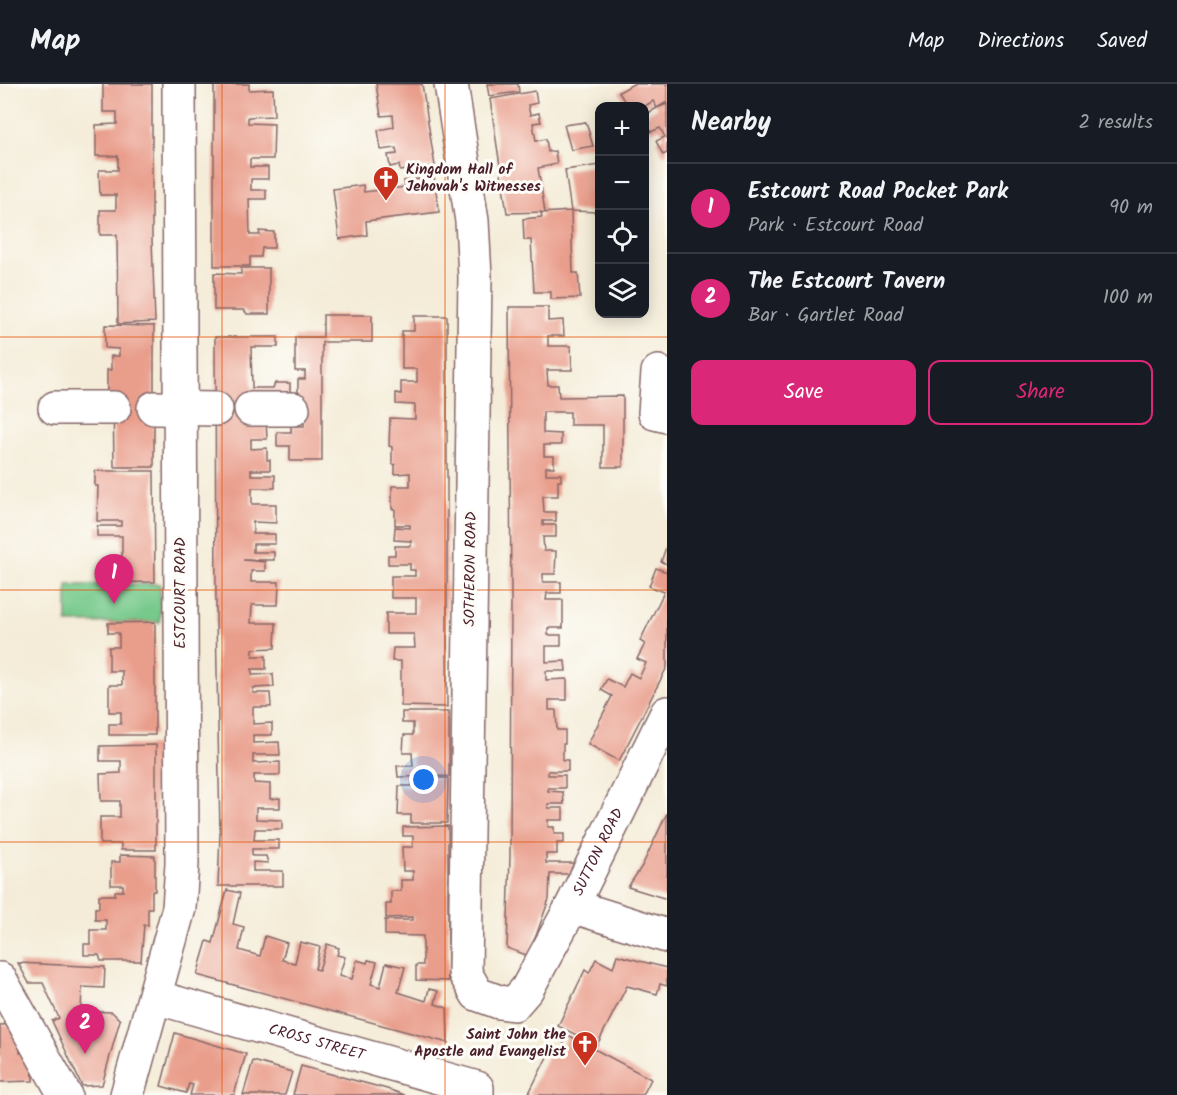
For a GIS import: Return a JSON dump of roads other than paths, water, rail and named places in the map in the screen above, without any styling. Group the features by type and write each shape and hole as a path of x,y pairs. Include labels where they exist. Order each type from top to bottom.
{"street":[{"name":"ESTCOURT ROAD","path":"128,1095 179,908 182,864 167,408 179,84"},
{"name":"SOTHERON ROAD","path":"451,84 472,222 474,277 465,973 477,994 499,1002 514,1004 527,989"},
{"path":"658,372 655,413 667,416"},
{"path":"55,408 114,408"},
{"path":"167,408 216,409"},
{"path":"251,409 293,409"},
{"name":"SUTTON ROAD","path":"527,989 572,906 667,714"},
{"path":"572,906 667,936"},
{"path":"0,979 65,1095"},
{"name":"CROSS STREET","path":"155,997 477,1092"}],"place":[{"name":"Kingdom Hall of Jehovah's Witnesses","path":"386,202"},
{"name":"Estcourt Road Pocket Park","path":"114,604"},
{"name":"The Estcourt Tavern","path":"85,1054"},
{"name":"Saint John the Apostle and Evangelist","path":"585,1067"}]}
